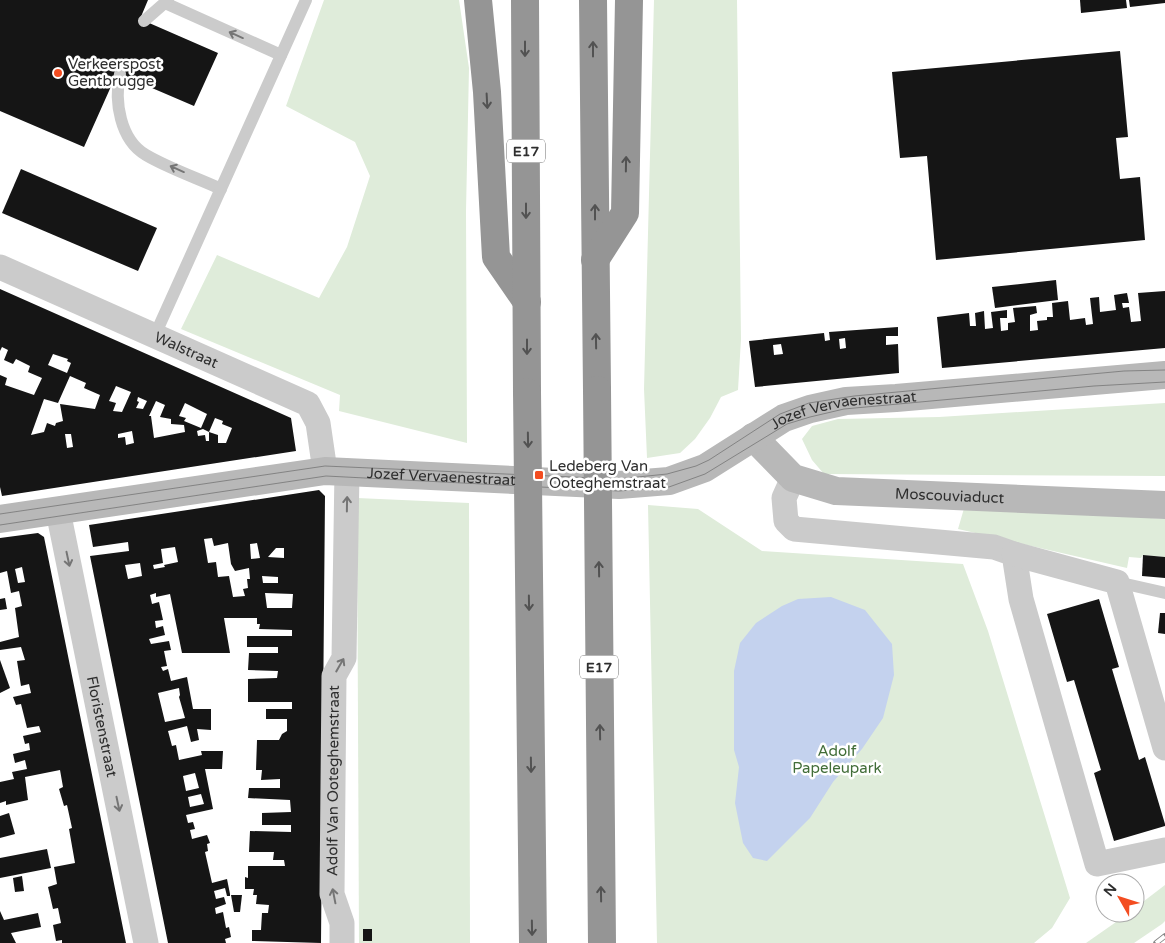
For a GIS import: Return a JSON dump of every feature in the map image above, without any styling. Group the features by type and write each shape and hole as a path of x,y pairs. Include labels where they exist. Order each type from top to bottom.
{"highway":[{"path":"478,0 487,92 496,257 527,302"},
{"name":"E17","path":"525,0 532,943"},
{"name":"E17","path":"593,0 602,943"},
{"path":"595,260 625,213 629,0"}],"street":[{"name":"Walstraat","path":"0,267 308,404 318,423 336,471"},
{"name":"Jozef Vervaenestraat","path":"0,519 336,471 619,485 669,481 705,468 784,418 810,409 846,401 1165,375"},
{"name":"Moscouviaduct","path":"753,437 793,478 836,491 1165,505"},
{"name":"Adolf Van Ooteghemstraat","path":"336,471 344,658 334,676 332,894 342,923 342,943"},
{"path":"793,478 784,498 786,521 794,529 994,548 1118,582 1165,748"},
{"name":"Floristenstraat","path":"58,511 146,943"},
{"path":"1014,554 1021,599 1096,864 1165,850"}],"lane":[{"path":"155,335 306,0"},
{"path":"144,21 166,2 281,55"},
{"path":"120,74 117,93 121,118 130,139 144,154 221,189"},
{"path":"1118,582 1165,594"}],"green space":[{"path":"324,0 459,0 469,68 466,211 467,443 339,411 340,395 181,329 217,255 319,298 347,247 370,176 355,142 286,106"},
{"path":"654,0 737,0 741,339 738,390 721,397 710,418 695,439 680,453 647,458 644,389"},
{"path":"1165,403 1165,476 824,474 812,460 802,439 812,426 838,419 939,417"},
{"path":"357,498 469,503 470,943 359,943"},
{"name":"Adolf Papeleupark","path":"648,505 698,509 762,551 963,564 988,631 1070,898 1052,928 1034,943 657,943"},
{"path":"965,505 1165,519 1165,557 1143,555 1141,558 1129,557 1127,568 958,529"},
{"path":"1165,885 1165,921 1162,924 1134,943 1086,943 1115,923 1145,923 1145,900"}],"water":[{"path":"831,597 865,610 892,644 894,675 883,718 862,749 833,782 810,818 767,861 753,858 743,843 735,803 739,767 734,750 734,671 740,643 756,623 782,606 798,599"}],"building":[{"name":"Verkeerspost Gentbrugge","path":"0,0 148,0 140,19 218,53 194,106 117,73 84,147 0,111"},
{"path":"1080,0 1126,0 1127,8 1081,13"},
{"path":"1129,0 1165,0 1165,3 1130,7"},
{"path":"1120,51 1128,137 1116,138 1120,179 1140,177 1145,240 936,260 927,156 900,158 892,72"},
{"path":"21,169 157,228 138,271 2,213"},
{"path":"1056,280 1058,300 995,308 992,287"},
{"path":"0,289 291,418 296,451 2,496 0,487 0,375 7,378 5,385 34,395 42,378 28,372 30,366 16,359 13,364 4,360 8,350 2,347 0,351","holes":["53,354 68,359 67,361 71,363 67,373 48,365","70,376 86,383 84,388 100,395 95,409 60,404 63,421 56,423 55,426 47,423 44,432 31,435 44,399 58,403","116,386 131,392 122,412 113,411 116,403 109,401","138,397 147,401 143,409 136,408 139,402 137,401","156,401 165,405 160,417 171,419 171,424 184,425 185,432 154,438 151,416 149,416","185,403 207,414 201,428 184,421 186,418 179,416","215,418 223,421 222,424 232,428 226,443 218,443 218,435 209,432","203,429 209,432 209,441 206,441 205,435 198,436 197,431","132,431 134,443 126,445 125,437 118,438 118,434","65,434 71,434 73,447 67,448"]},
{"path":"1165,291 1165,348 942,368 937,317 969,313 970,326 976,326 975,313 984,311 985,329 993,328 991,312 1007,310 1007,318 1000,318 1001,331 1008,330 1008,323 1015,322 1013,308 1036,306 1037,313 1030,315 1030,331 1038,330 1037,321 1053,317 1052,303 1068,301 1070,320 1085,318 1086,325 1093,324 1090,298 1099,297 1100,312 1116,310 1114,295 1127,293 1129,303 1122,303 1123,308 1129,307 1131,322 1141,321 1138,293"},
{"path":"898,327 898,336 886,336 886,345 898,344 899,373 755,387 749,341 824,333 825,341 830,340 829,332","holes":["845,338 846,348 840,349 839,339","781,344 783,354 774,355 773,345"]},
{"path":"319,490 325,496 321,943 252,941 252,930 261,930 262,913 268,913 269,905 256,904 257,895 253,895 254,889 245,889 245,877 248,878 248,866 285,866 284,860 273,860 274,852 249,852 250,831 291,832 291,825 262,825 262,813 291,812 290,800 248,798 249,788 280,788 280,779 261,780 262,770 256,770 257,740 279,740 282,734 287,731 287,719 266,719 266,709 292,709 292,702 248,702 248,679 277,678 278,671 248,670 249,653 278,653 278,647 247,647 247,636 292,636 292,630 259,629 260,624 257,624 257,618 224,618 230,653 182,653 170,594 156,597 156,593 150,595 152,604 159,602 163,620 155,621 156,628 163,626 165,635 149,639 151,644 169,641 171,650 164,651 167,666 161,667 163,671 168,669 171,681 187,677 193,709 211,709 211,730 197,729 199,740 191,742 187,726 168,731 172,746 176,745 179,760 202,755 201,751 223,751 222,769 205,769 213,809 186,815 188,823 193,822 195,829 190,830 192,839 207,835 210,843 207,844 208,851 205,852 212,883 227,879 230,894 230,896 227,896 225,888 214,891 216,899 224,897 226,904 215,908 216,914 223,912 226,928 229,927 231,937 225,939 226,943 168,943 90,556 129,551 128,542 93,547 89,525","holes":["212,538 214,546 228,543 231,564 235,571 249,568 250,579 247,579 248,588 243,589 245,596 233,597 229,576 218,577 216,562 208,563 204,539","257,543 260,558 251,559 250,544","175,547 178,562 154,569 153,565 163,563 161,549","276,548 284,548 284,558 268,557","140,563 142,576 128,579 125,565","262,576 278,577 278,583 263,583","265,593 293,594 292,608 267,608","179,688 179,697 185,718 165,722 158,693","195,773 199,788 186,791 183,776","201,794 204,804 190,807 188,797"]},
{"path":"38,533 44,537 126,943 62,943 62,940 56,941 53,925 61,923 58,908 53,909 48,887 57,884 54,867 75,863 69,829 72,828 67,805 64,806 59,789 63,787 60,770 25,777 28,800 6,805 6,801 0,803 0,782 14,779 12,772 27,769 25,760 15,763 13,754 30,750 29,743 25,744 23,736 41,732 39,726 27,728 21,704 16,705 13,697 31,693 29,684 21,686 17,661 25,660 21,647 0,650 0,642 19,637 15,608 22,606 19,591 11,593 7,571 0,573 0,538","holes":["22,567 25,582 18,583 15,569"]},
{"path":"1143,555 1165,557 1165,578 1142,576"},
{"path":"5,598 7,609 0,610 0,599"},
{"path":"1099,599 1119,667 1112,669 1139,760 1145,757 1165,824 1165,826 1114,841 1094,773 1101,770 1074,680 1067,682 1047,614"},
{"path":"1160,613 1165,613 1165,634 1158,633"},
{"path":"0,660 10,688 0,693"},
{"path":"9,813 15,834 0,838 0,816"},
{"path":"47,849 51,868 0,878 0,858"},
{"path":"22,876 24,891 15,892 13,878"},
{"path":"231,895 242,895 240,912 234,912"},
{"path":"0,911 4,920 38,913 41,927 11,933 16,943 0,943"},
{"path":"363,929 372,929 372,941 363,941"}],"tram line":[{"path":"0,514 325,466 618,479 667,474 696,466 709,460 780,414 809,403 854,396 1124,371 1165,370"},
{"path":"0,525 326,476 619,491 669,487 705,474 787,424 844,409 1094,386 1165,382"}],"railway":[{"path":"1156,943 1165,936"}],"place":[{"name":"Verkeerspost Gentbrugge","path":"58,73"},
{"name":"Ledeberg Van Ooteghemstraat","path":"539,475"}]}
